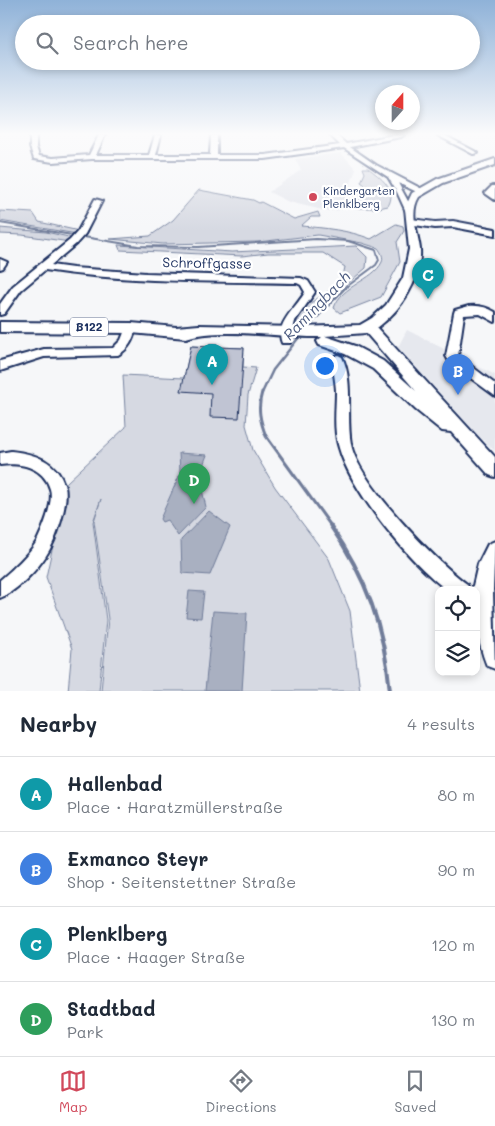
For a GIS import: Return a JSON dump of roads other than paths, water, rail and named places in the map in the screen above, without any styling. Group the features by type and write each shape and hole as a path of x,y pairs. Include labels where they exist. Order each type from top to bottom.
{"main road":[{"path":"329,336 347,338 363,328 390,309 405,288 410,278 414,256 410,217 411,201 422,189 484,167"},
{"name":"B122","path":"0,327 131,328 179,331 210,336 329,336 378,365 421,405 464,438"},
{"path":"363,328 359,342 378,365"},
{"name":"B122","path":"363,328 434,400 464,438 495,469"},
{"path":"480,594 486,568 495,551"},
{"path":"480,603 495,658"}],"street":[{"path":"378,167 388,174 422,189"},
{"path":"388,174 401,192 410,217 435,225 453,224 495,232"},
{"path":"495,188 489,193 495,198"},
{"path":"0,311 17,288 73,242 82,232 98,201"},
{"path":"0,262 2,262 0,266"},
{"name":"Schroffgasse","path":"42,266 73,271 146,276 298,280 304,283 310,292 287,323 287,335"},
{"path":"495,318 482,310 461,312 458,316 452,356 454,360 495,391"},
{"path":"0,366 44,353 114,352 126,344 131,328"},
{"path":"338,360 341,378 344,439 348,458 369,493 384,513 445,578 456,586"},
{"path":"0,459 11,457 32,460 47,470 58,489 55,515 42,548 15,579 0,590"}],"water":[{"path":"179,453 207,455 200,473 180,472"},
{"path":"179,476 199,477 206,507 178,536 167,520 162,522 160,519"},
{"path":"209,511 230,527 210,575 182,573 181,540"},
{"path":"189,591 204,592 201,618 186,617"},
{"path":"213,611 247,613 242,691 205,691"}],"waterway":[{"name":"Ramingbach","path":"0,223 138,246 198,247 316,239 348,241 376,250 379,260 376,265 345,288"},
{"name":"Ramingbach","path":"307,328 345,288"},
{"name":"Ramingbach","path":"262,393 273,370 300,336"},
{"name":"Ramingbach","path":"262,392 260,414 266,436 331,526"},
{"name":"Ramingbach","path":"330,525 354,564 372,604 383,646 390,691"}],"place":[{"name":"Kindergarten Plenklberg","path":"313,197"},
{"name":"Plenklberg","path":"428,299"},
{"name":"Hallenbad","path":"212,385"},
{"name":"Exmanco Steyr","path":"458,395"},
{"name":"Stadtbad","path":"194,504"}]}
